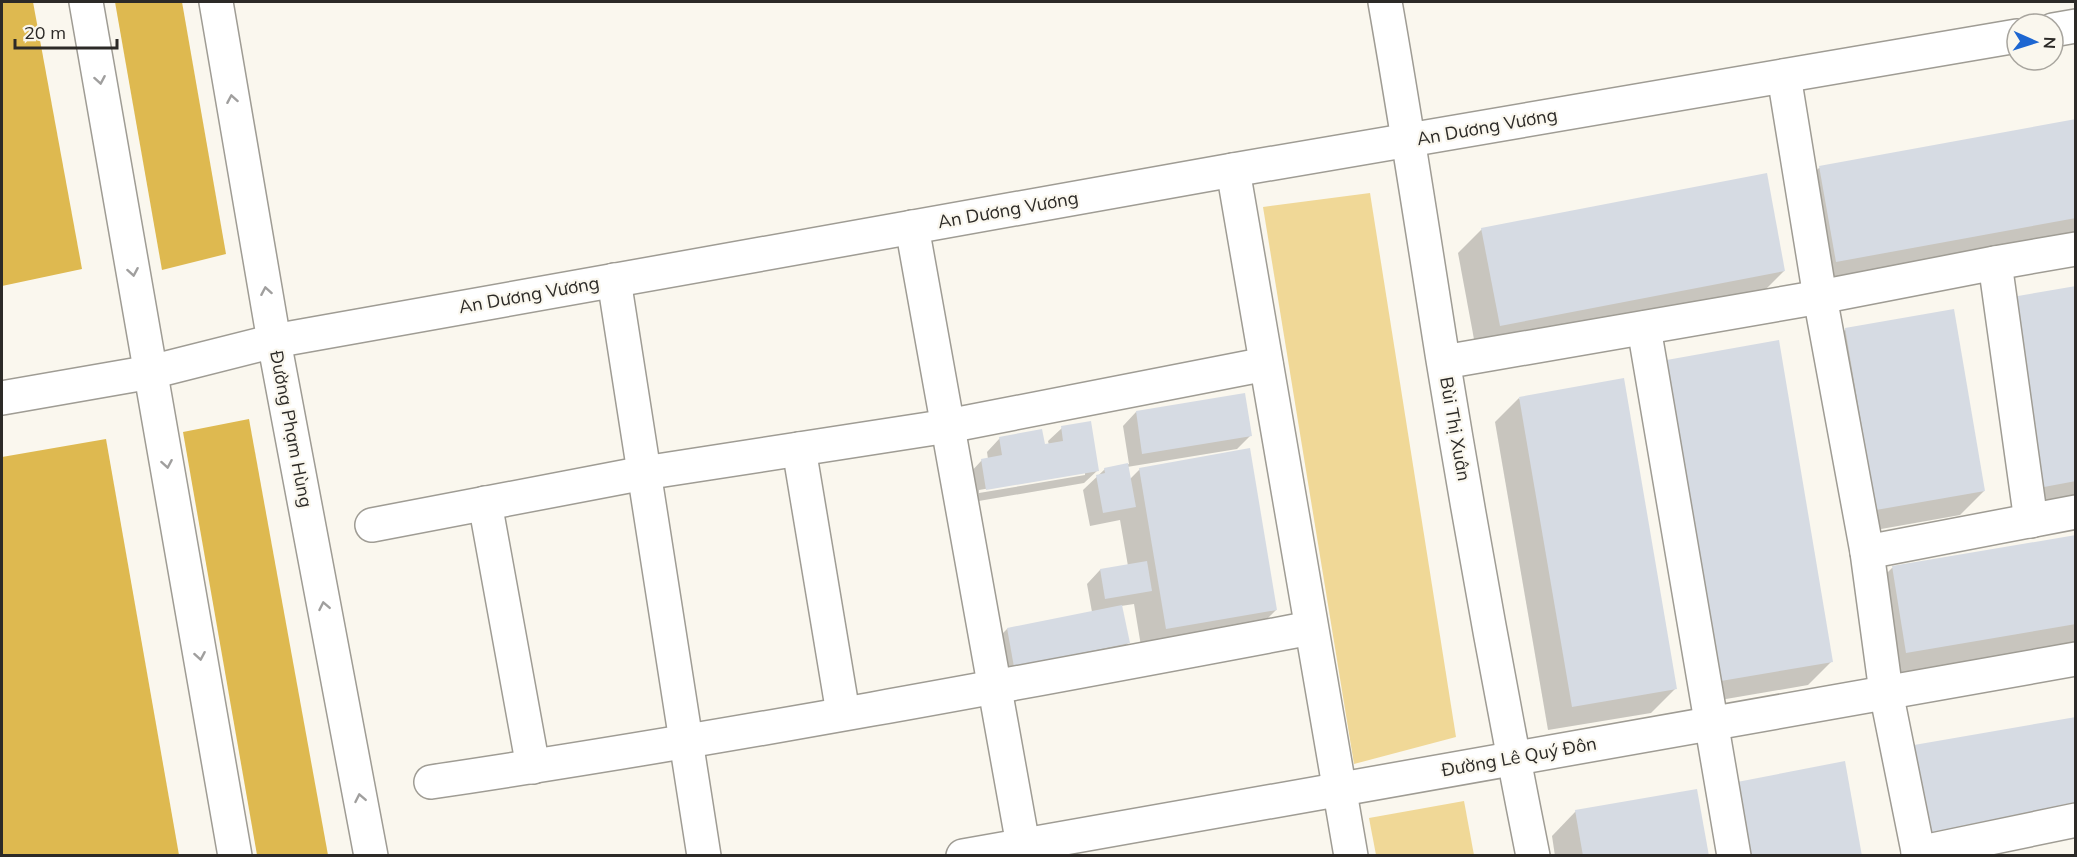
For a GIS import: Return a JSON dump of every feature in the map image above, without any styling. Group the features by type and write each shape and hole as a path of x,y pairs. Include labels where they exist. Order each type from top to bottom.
{"street":[{"path":"86,2 235,855"},
{"name":"Đường Phạm Hùng","path":"216,2 274,341 371,855"},
{"name":"Bùi Thị Xuân","path":"1385,2 1444,362 1513,758 1533,855"},
{"name":"An Dương Vương","path":"2,398 151,372 274,341 1233,170 2005,38"},
{"path":"1784,76 1820,297 1868,552 1886,692 1918,854 2076,820"},
{"path":"1233,170 1351,855"},
{"path":"912,227 1024,850"},
{"path":"1444,362 1820,297 2076,249"},
{"path":"1995,263 2031,521"},
{"path":"614,280 704,855"},
{"path":"1644,328 1734,855"},
{"path":"372,525 644,473 948,426 1266,364"},
{"path":"799,449 843,713"},
{"path":"485,503 533,767"},
{"path":"1868,552 2076,512"},
{"path":"431,783 686,741 1311,627"},
{"name":"Đường Lê Quý Đôn","path":"963,855 1024,850 1338,789 2076,659"}],"shaded area":[{"path":"2,2 33,2 82,269 2,286"},
{"path":"115,2 182,2 226,254 162,270"},
{"path":"1370,193 1456,737 1354,764 1263,207"},
{"path":"249,419 328,855 257,855 183,432"},
{"path":"106,439 179,855 2,855 2,457"},
{"path":"1464,801 1474,855 1376,855 1369,818"}],"building":[{"path":"2076,119 2076,218 1836,262 1819,166"},
{"path":"1767,173 1785,271 1500,326 1481,228"},
{"path":"2076,286 2076,481 2044,487 2012,297"},
{"path":"1954,309 1985,491 1876,510 1845,328"},
{"path":"1779,340 1833,662 1715,682 1661,361"},
{"path":"1624,378 1677,689 1572,707 1519,397"},
{"path":"1245,393 1252,436 1142,454 1136,411"},
{"path":"1091,421 1099,471 986,490 981,459 1002,455 999,437 1042,429 1045,444 1063,441 1061,426"},
{"path":"1250,448 1277,610 1166,629 1139,468"},
{"path":"1128,463 1136,507 1103,513 1096,475 1105,473 1104,468"},
{"path":"2076,535 2076,624 1906,653 1892,566"},
{"path":"1147,561 1152,591 1105,599 1100,569"},
{"path":"1122,605 1130,643 1014,667 1007,628"},
{"path":"2076,717 2076,812 1930,836 1914,745"},
{"path":"1845,761 1862,856 1746,856 1732,783"},
{"path":"1697,789 1709,856 1583,856 1575,810"}]}
